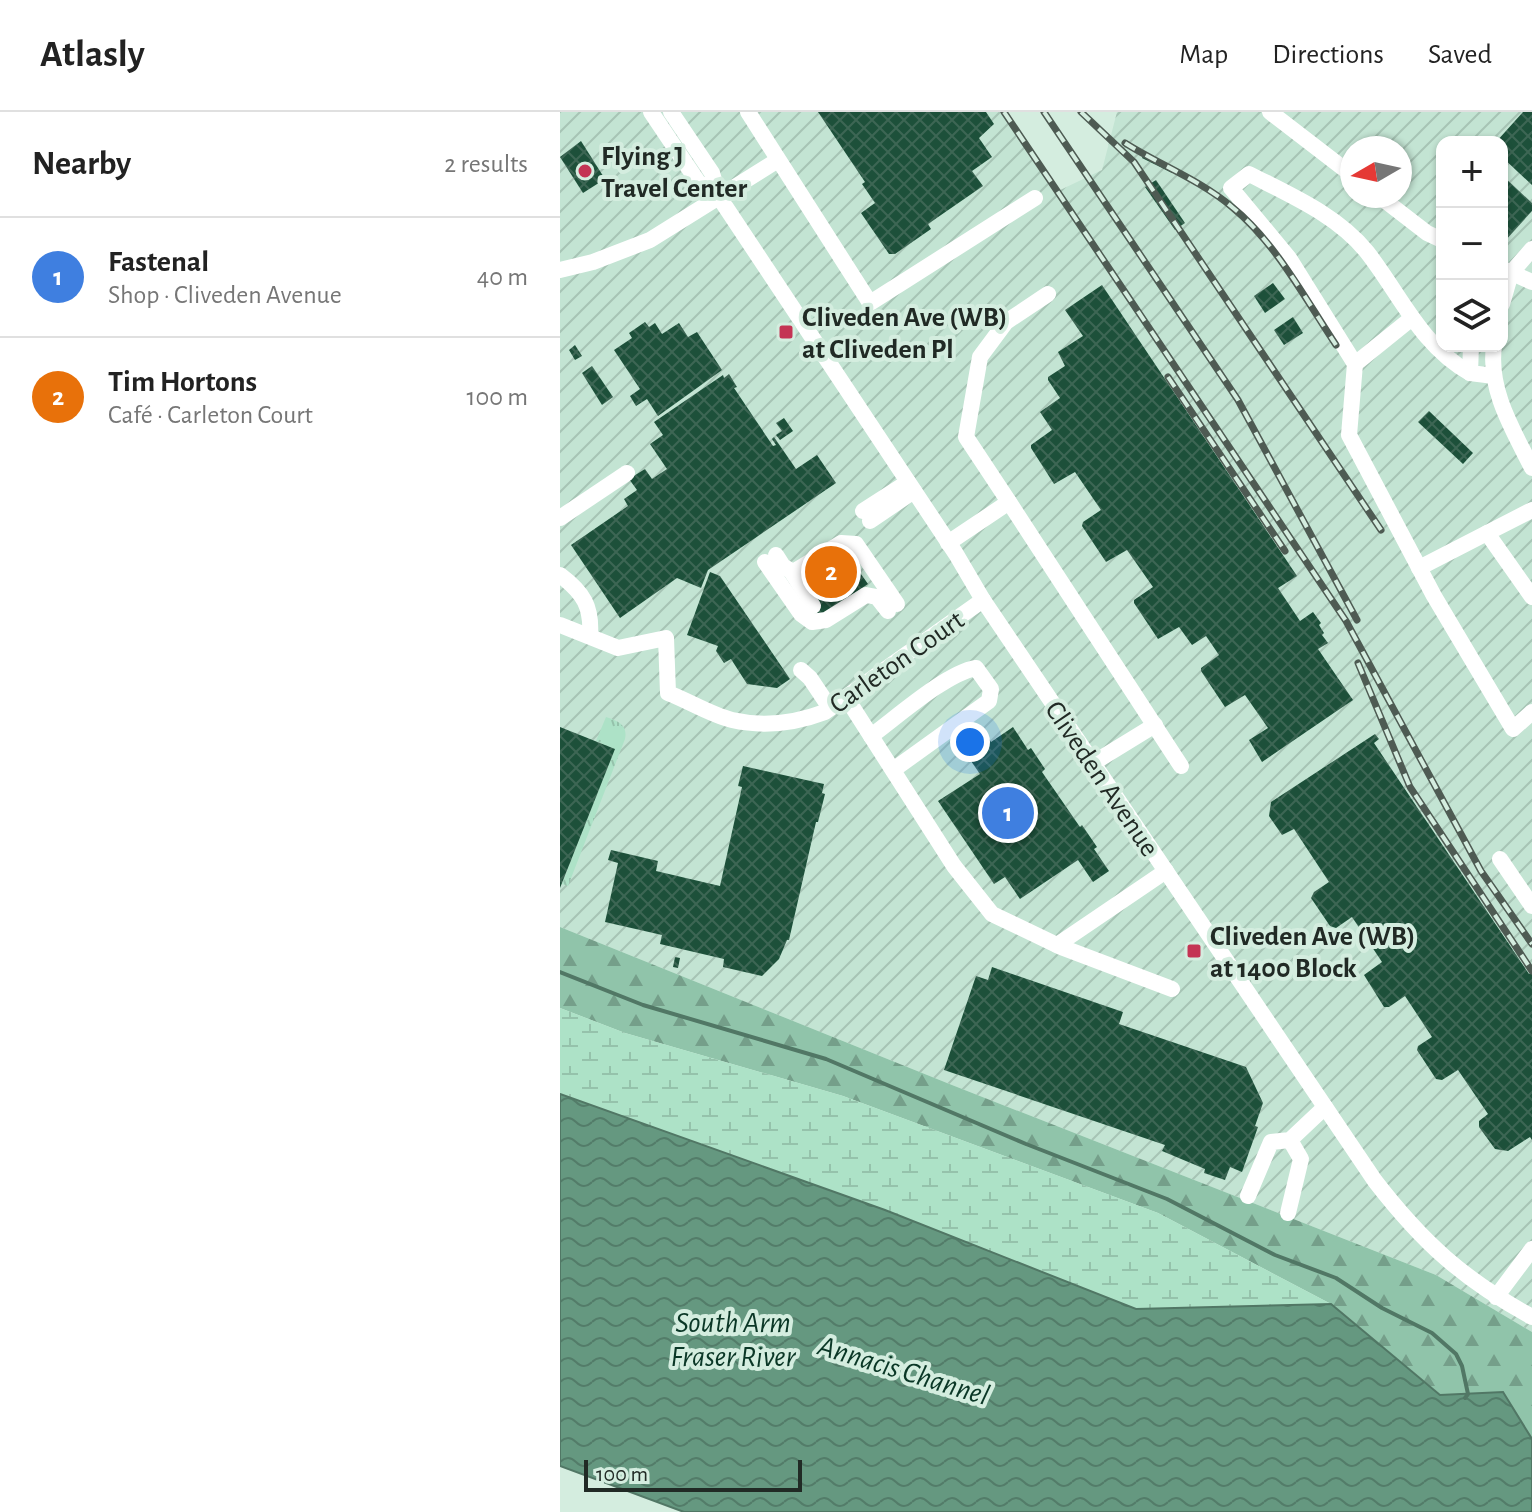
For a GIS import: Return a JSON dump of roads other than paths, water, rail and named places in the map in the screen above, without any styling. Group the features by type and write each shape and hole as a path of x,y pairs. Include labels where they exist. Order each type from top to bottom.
{"street":[{"name":"Cliveden Avenue","path":"651,112 698,182 719,197"},
{"name":"Cliveden Avenue","path":"671,112 712,173 719,197 983,600 1325,1107 1408,1224 1463,1274 1532,1317"},
{"path":"748,112 870,303 1035,198"},
{"path":"1270,112 1340,166"},
{"path":"560,270 593,262 650,240 778,160"},
{"path":"1494,376 1464,370 1421,331 1365,250 1321,211 1249,174 1231,188 1289,258 1355,364 1349,435 1419,568 1513,729 1532,712"},
{"path":"1395,208 1436,237"},
{"path":"1508,269 1532,249"},
{"path":"1508,272 1532,282"},
{"path":"1048,294 1006,322 980,357 966,437 1181,766"},
{"path":"1355,364 1412,318"},
{"path":"1460,352 1464,370"},
{"path":"1464,370 1469,352"},
{"path":"1494,352 1494,376 1506,415 1532,468"},
{"path":"560,518 627,473"},
{"path":"866,516 911,487"},
{"path":"948,543 1009,502"},
{"path":"1419,568 1532,510"},
{"path":"1487,533 1532,597"},
{"path":"791,571 799,570 841,543 856,544 892,607 877,597 866,595 826,620 812,622 801,614 771,558 791,571 813,606"},
{"path":"560,575 572,584 592,613 590,636 560,625"},
{"name":"Carleton Court","path":"590,636 618,648 666,638 668,693 732,720 779,723 803,720 830,708 983,600"},
{"path":"871,736 967,669 976,668 991,689 989,701 893,770"},
{"path":"801,670 830,708"},
{"path":"846,697 954,866 992,914 1057,945 1172,989"},
{"path":"1093,763 1155,725"},
{"path":"1500,859 1532,906"},
{"path":"1057,945 1166,871"},
{"path":"1248,1196 1271,1142 1290,1140 1325,1107"},
{"path":"1288,1213 1301,1159 1290,1140"},
{"path":"1496,1297 1532,1249"}],"water":[{"name":"South Arm Fraser River","path":"560,1094 885,1210 1136,1309 1331,1304 1440,1395 1503,1392 1532,1439 1532,1512 684,1512 560,1466"}],"waterway":[{"path":"560,972 643,1005 826,1059 1026,1144 1167,1199 1275,1255 1336,1278 1382,1308 1432,1333 1456,1354 1468,1394 1465,1398"}],"railway":[{"path":"1004,112 1346,621 1481,871 1532,944"},
{"path":"1044,112 1238,400 1357,620"},
{"path":"1081,112 1134,162 1381,530"},
{"path":"1125,143 1207,189 1248,221 1288,272 1336,345"},
{"path":"1168,377 1285,551"},
{"path":"1358,663 1410,787 1532,971"}],"place":[{"name":"Flying J Travel Center","path":"585,171"},
{"name":"Cliveden Ave (WB) at Cliveden Pl","path":"786,332"},
{"name":"Tim Hortons","path":"831,572"},
{"name":"Fastenal","path":"1008,813"},
{"name":"Cliveden Ave (WB) at 1400 Block","path":"1194,951"}],"water label":[{"name":"Annacis Channel","path":"904,1370"}]}
